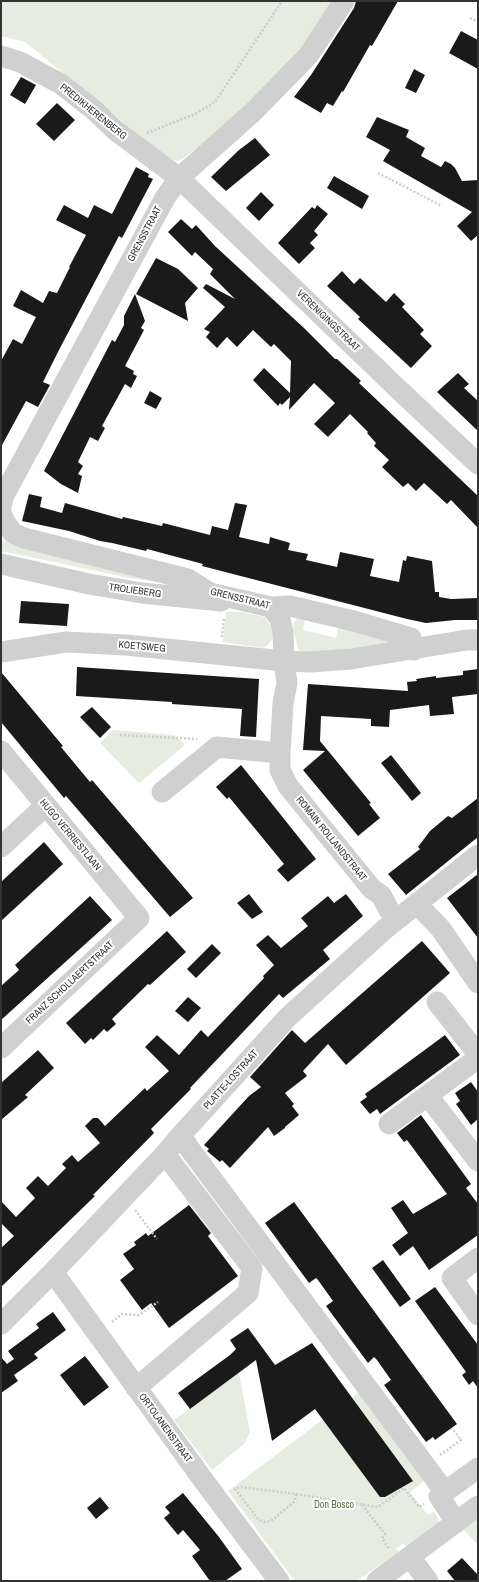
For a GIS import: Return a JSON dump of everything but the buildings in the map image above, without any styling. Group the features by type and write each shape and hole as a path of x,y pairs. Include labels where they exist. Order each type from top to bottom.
{"street":[{"name":"GRENSSTRAAT","path":"1,507 4,495 165,198 179,178 252,114 308,56 344,1"},
{"name":"PREDIKHERENBERG","path":"1,56 20,62 61,84 94,110 115,130 179,178"},
{"name":"VERENIGINGSTRAAT","path":"179,178 478,464"},
{"name":"GRENSSTRAAT","path":"1,513 4,522 13,533 24,538 188,579 210,593 271,607 290,606 322,613 411,638 414,650"},
{"name":"TROLIEBERG","path":"1,564 82,582 142,593 271,607"},
{"path":"271,607 280,619 282,626 284,661"},
{"name":"KOETSWEG","path":"1,652 66,642 126,645 284,661 310,662 351,659 414,650 467,640 478,640"},
{"name":"ROMAIN ROLLANDSTRAAT","path":"284,661 287,683 283,703 280,770 288,786 372,889 381,895 396,919"},
{"path":"162,792 217,747 280,753"},
{"name":"HUGO VERRIESTLAAN","path":"1,751 139,918"},
{"path":"1,847 45,806"},
{"name":"PLATTE-LOSTRAAT","path":"1,1324 53,1272 165,1154 288,1017 396,919 478,855"},
{"path":"417,904 440,929 478,983"},
{"name":"FRANZ SCHOLLAERTSTRAAT","path":"1,1048 139,918"},
{"path":"437,1002 474,1049 478,1050"},
{"path":"390,1124 478,1058"},
{"path":"428,1096 478,1161"},
{"path":"181,1135 198,1161 425,1466 442,1494 456,1522"},
{"path":"136,1388 248,1293 252,1268 165,1154"},
{"path":"478,1258 452,1278 478,1315"},
{"name":"ORTOLANENSTRAAT","path":"53,1272 136,1388 279,1581"},
{"path":"442,1494 478,1468"},
{"path":"376,1581 478,1506"},
{"path":"405,1560 428,1581"}],"path":[{"path":"131,142 155,129 194,114 215,102 282,1"},
{"path":"470,18 478,22"},
{"path":"378,173 442,206"},
{"path":"220,655 225,602"},
{"path":"120,735 206,740 217,747"},
{"path":"124,1197 157,1239"},
{"path":"97,1334 122,1314 139,1315 158,1302"},
{"path":"425,1466 461,1440 452,1428"},
{"path":"296,1494 295,1501 271,1521 264,1522 258,1519 235,1489 242,1486 296,1494 361,1504 378,1507 404,1488 419,1507 442,1494"},
{"path":"361,1504 385,1534 382,1538 405,1560"}],"green space":[{"path":"1,1 334,1 301,51 261,96 183,159 177,161 167,158 25,42 1,36"},
{"path":"1,541 26,544 160,582 130,578 1,551"},
{"path":"226,612 241,612 265,617 271,627 273,638 268,645 262,648 223,642"},
{"path":"298,616 306,616 303,630 336,638 339,624 409,644 300,653 293,629 294,623"},
{"path":"113,730 175,735 185,745 139,783 100,743"},
{"path":"239,1373 250,1432 244,1444 212,1470 174,1420"},
{"name":"Don Bosco","path":"362,1390 429,1477 410,1492 428,1515 434,1511 439,1523 406,1546 403,1543 396,1548 399,1552 356,1581 295,1581 228,1491"},
{"path":"478,1517 478,1545 462,1528"}]}
